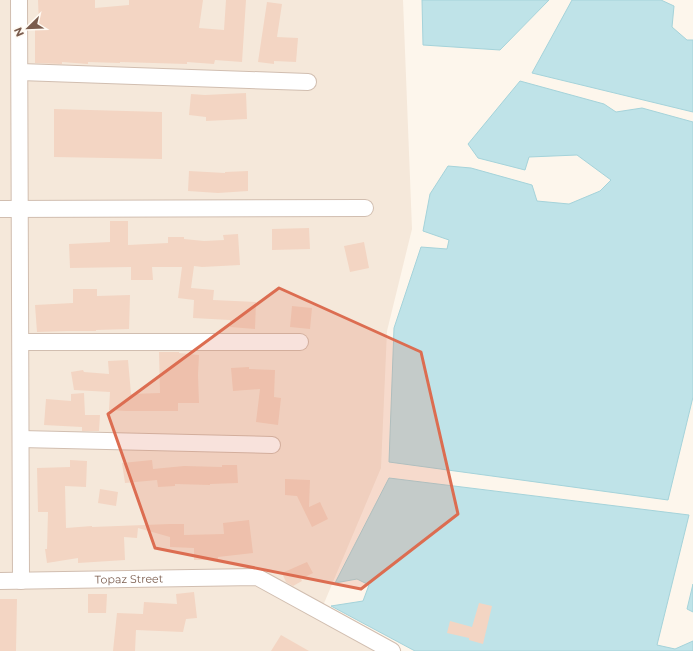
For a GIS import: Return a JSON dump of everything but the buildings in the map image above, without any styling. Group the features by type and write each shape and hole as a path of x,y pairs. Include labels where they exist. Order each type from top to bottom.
{"street":[{"path":"20,0 21,581"},
{"path":"20,72 308,82"},
{"path":"0,209 365,208"},
{"path":"21,342 300,342"},
{"path":"21,439 272,445"},
{"name":"Topaz Street","path":"0,581 257,577 392,651"}],"highlighted area":[{"path":"279,288 421,352 458,514 361,589 155,548 108,414"}],"shaded area":[{"path":"0,0 403,0 412,229 387,331 381,468 322,608 402,651 0,651"}],"water":[{"path":"422,0 549,0 500,50 423,45"},
{"path":"572,0 661,0 674,6 672,27 687,40 693,40 693,112 532,73"},
{"path":"520,81 604,104 616,112 642,108 693,122 693,397 668,500 389,462 394,328 421,247 447,249 449,240 423,231 430,194 448,166 471,168 532,185 537,201 569,204 600,191 611,180 577,155 529,157 525,170 478,158 468,144"},
{"path":"389,478 689,515 657,645 675,649 693,641 693,651 415,651 331,606 363,601 369,585 357,579 335,583"},
{"path":"693,584 693,612 687,609"}]}
